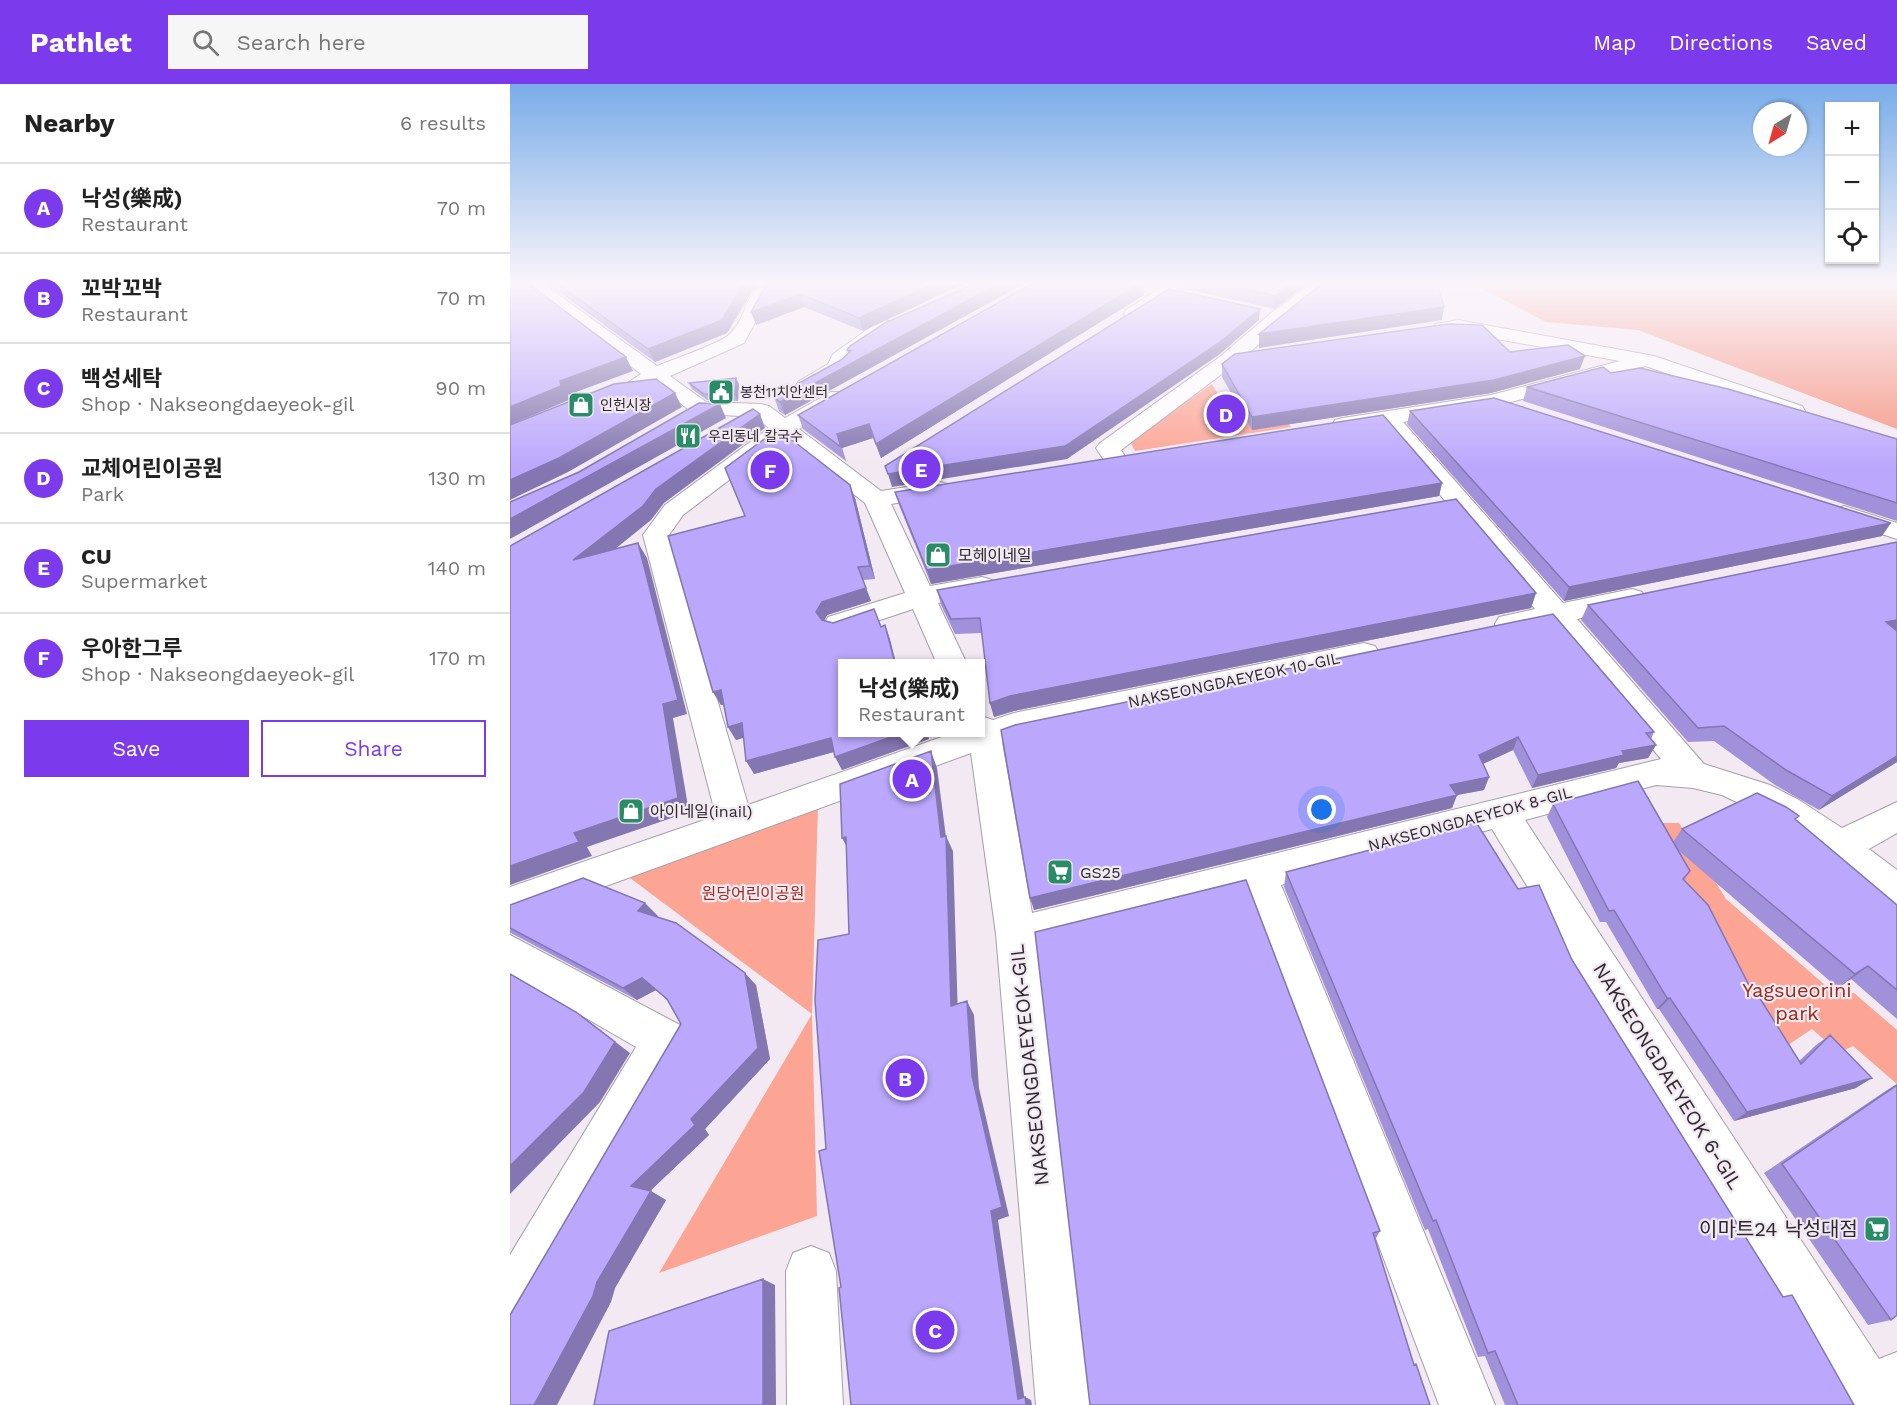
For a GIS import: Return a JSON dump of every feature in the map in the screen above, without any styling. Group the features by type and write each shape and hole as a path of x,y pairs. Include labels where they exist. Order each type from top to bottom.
{"street":[{"path":"613,344 701,408"},
{"path":"625,388 727,344"},
{"path":"721,434 837,367 840,358 859,344"},
{"path":"1116,461 1108,448 1247,344"},
{"path":"1556,344 1647,360 1810,417"},
{"path":"1228,360 1262,355"},
{"path":"1317,429 1492,401 1647,360"},
{"path":"736,824 656,535 674,510 784,428 852,390"},
{"path":"1492,401 1526,412"},
{"path":"680,420 701,408 777,402"},
{"path":"777,402 784,428 870,487 950,659"},
{"path":"1388,418 1448,504 1556,614 1691,772"},
{"path":"1092,464 1139,457"},
{"path":"870,487 963,485"},
{"path":"1818,506 1897,531"},
{"path":"1867,550 1897,544"},
{"path":"838,624 921,597 1003,582"},
{"path":"1486,628 1659,593"},
{"name":"NAKSEONGDAEYEOK 10-GIL","path":"985,732 1394,647"},
{"name":"NAKSEONGDAEYEOK 10-GIL","path":"510,904 736,824 970,737"},
{"name":"NAKSEONGDAEYEOK-GIL","path":"984,737 1016,934 1064,1405"},
{"name":"NAKSEONGDAEYEOK 8-GIL","path":"1016,934 1258,875 1656,772 1691,772 1737,785 1790,810 1897,892"},
{"name":"NAKSEONGDAEYEOK 6-GIL","path":"1500,811 1883,1396"},
{"path":"1840,847 1897,816"},
{"path":"1258,875 1467,1405"},
{"path":"510,953 665,1040 510,1303"},
{"path":"811,1271 815,1405"}],"green space":[{"path":"1212,384 1222,401 1269,394 1291,427 1135,451 1130,441"},
{"name":"원당어린이공원","path":"818,806 812,1014 622,872"},
{"name":"Yagsueorini park","path":"1655,823 1679,823 1726,899 1833,992 1854,993 1897,1030 1897,1084 1853,1046 1839,1053 1812,1029 1788,1045 1697,908"},
{"path":"812,1014 817,1216 659,1273"}],"shaded area":[{"path":"1674,344 1897,344 1897,429"}],"building":[{"path":"510,344 608,344 626,357 560,381 561,386 510,407"},
{"path":"641,344 662,344 648,349"},
{"path":"854,344 888,344 780,402 774,397 841,360 851,351 847,350"},
{"path":"925,344 1041,344 876,444 869,424 837,434 841,447 798,415"},
{"path":"1081,344 1218,344 1065,446 888,474 885,466"},
{"path":"1309,344 1501,344 1510,352 1568,345 1585,356 1494,380 1252,417 1222,364 1235,354"},
{"path":"1603,367 1611,373 1640,368 1728,389 1897,439 1897,503 1527,387"},
{"path":"736,378 735,395 704,394 689,383"},
{"path":"656,379 675,393 559,458 510,480 510,425 614,384"},
{"path":"1494,398 1891,523 1569,587 1410,411"},
{"path":"699,403 720,404 510,519 510,502 579,472"},
{"path":"753,409 760,414 656,489 643,506 573,560 638,543 678,700 663,704 678,798 574,833 579,842 510,866 510,546"},
{"path":"1383,415 1442,483 927,570 895,492"},
{"path":"778,429 850,485 870,566 858,567 866,588 822,602 816,612 822,620 833,623 874,609 881,627 885,625 894,659 838,659 838,737 891,737 835,757 831,738 746,761 742,723 728,727 721,690 713,692 668,536 745,516 725,468"},
{"path":"1456,499 1536,593 1010,696 990,703 980,618 951,619 937,590"},
{"path":"1897,542 1897,620 1886,622 1897,631 1897,756 1832,796 1786,770 1724,726 1698,728 1588,605"},
{"path":"1553,614 1654,732 1646,733 1656,745 1622,751 1624,755 1538,775 1518,737 1479,755 1489,777 1450,785 1457,795 1030,898 1001,730 1015,725"},
{"path":"931,751 941,837 946,836 951,1006 967,1001 972,1076 1002,1207 991,1211 1018,1399 1025,1397 1026,1405 851,1405 839,1288 841,1287 819,1151 826,1149 815,1000 818,940 849,934 846,837 842,838 840,784"},
{"path":"1638,781 1690,871 1683,879 1708,905 1753,993 1756,992 1801,1064 1830,1035 1872,1078 1747,1112 1670,998 1667,998 1614,910 1609,911 1553,804"},
{"path":"1757,793 1799,816 1795,819 1897,905 1897,990 1868,966 1855,974 1682,829"},
{"path":"1476,822 1518,889 1539,885 1572,960 1783,1297 1792,1295 1854,1405 1518,1405 1495,1351 1488,1353 1436,1220 1433,1221 1286,872"},
{"path":"583,878 645,903 638,911 676,923 745,973 758,1048 691,1119 695,1125 631,1186 651,1191 597,1282 593,1296 534,1405 510,1405 510,1315 681,1024 667,999 642,978 623,988 510,928 510,905"},
{"path":"1246,880 1380,1231 1373,1233 1414,1365 1416,1364 1430,1405 1090,1405 1035,932"},
{"path":"510,974 576,1012 615,1042 584,1092 510,1166"},
{"path":"1897,1085 1897,1315 1891,1320 1782,1164"},
{"path":"763,1279 763,1405 594,1405 609,1331"}],"place":[{"name":"봉천11치안센터","path":"721,392"},
{"name":"인헌시장","path":"581,405"},
{"name":"교체어린이공원","path":"1226,414"},
{"name":"우리동네 칼국수","path":"688,436"},
{"name":"CU","path":"921,469"},
{"name":"우아한그루","path":"770,470"},
{"name":"모헤이네일","path":"938,555"},
{"name":"낙성(樂成)","path":"912,779"},
{"name":"아이네일(inail)","path":"631,811"},
{"name":"GS25","path":"1060,872"},
{"name":"꼬박꼬박","path":"905,1078"},
{"name":"이마트24 낙성대점","path":"1877,1229"},
{"name":"백성세탁","path":"935,1330"}]}
